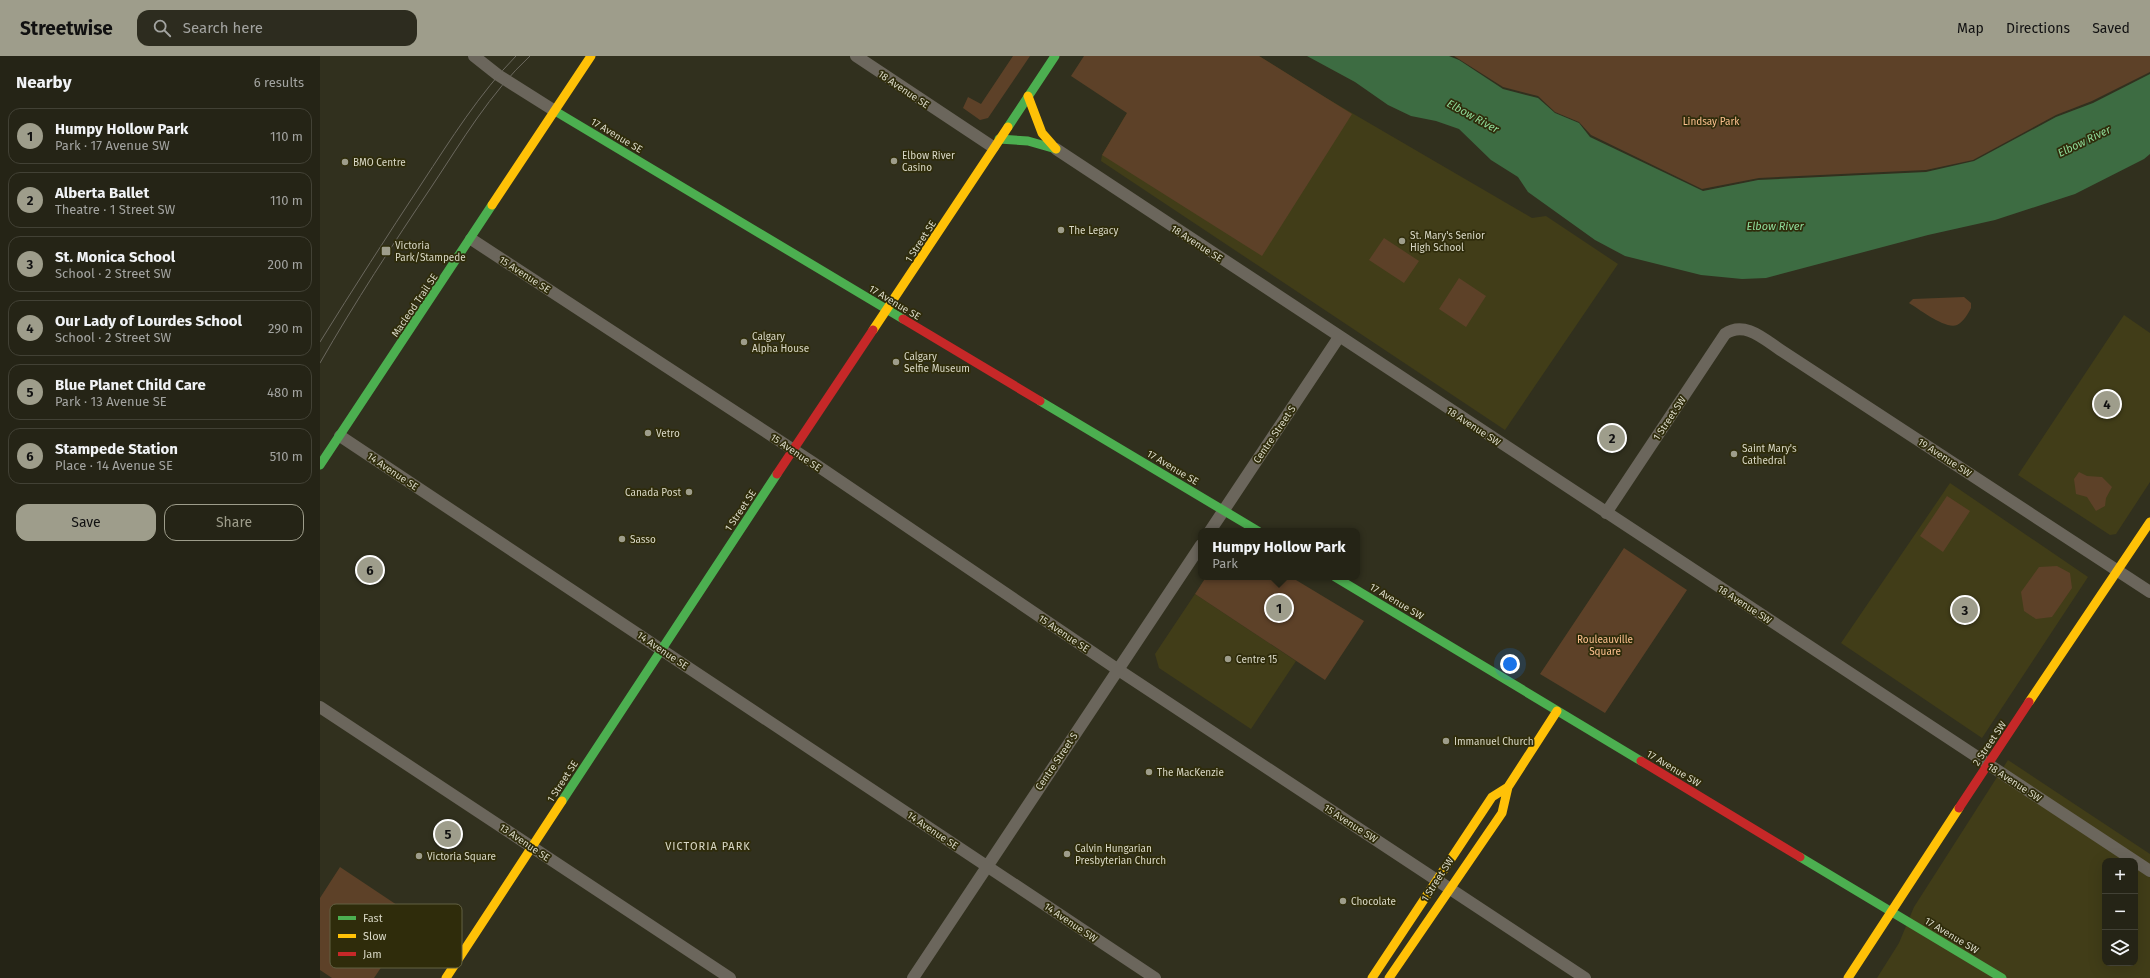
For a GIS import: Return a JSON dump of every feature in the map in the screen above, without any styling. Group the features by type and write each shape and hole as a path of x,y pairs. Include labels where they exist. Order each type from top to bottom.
{"main road":[{"name":"Macleod Trail SE","path":"320,465 591,56"},
{"name":"1 Street SE","path":"462,954 533,848 661,649 888,310 996,143 1055,56"},
{"path":"1028,96 1042,133 1056,149"},
{"name":"17 Avenue SE","path":"555,111 1224,510"},
{"path":"996,143 1028,140 1056,149"},
{"path":"1224,510 1253,528"},
{"name":"2 Street SW","path":"1848,978 1893,912 1988,764 2150,522"},
{"name":"17 Avenue SW","path":"1340,580 2002,978"},
{"name":"1 Street SW","path":"1389,978 1502,813 1508,787 1557,711"},
{"name":"1 Street SW","path":"1372,978 1492,797 1508,787"},
{"name":"1 Street SE","path":"446,978 453,968"}],"street":[{"path":"474,56 498,75 555,111"},
{"name":"18 Avenue SE","path":"856,56 996,143"},
{"name":"18 Avenue SE","path":"1056,149 1339,337"},
{"name":"15 Avenue SE","path":"471,239 793,450 1117,669"},
{"name":"1 Street SW","path":"1606,513 1725,334 1737,329"},
{"name":"19 Avenue SW","path":"1737,329 1751,331 2150,592"},
{"name":"Centre Street S","path":"1212,528 1339,337"},
{"name":"18 Avenue SW","path":"1339,337 2150,871"},
{"name":"14 Avenue SE","path":"340,436 987,865"},
{"name":"Centre Street S","path":"913,978 1117,669 1198,549"},
{"name":"15 Avenue SW","path":"1117,669 1585,978"},
{"name":"13 Avenue SE","path":"320,707 730,978"},
{"name":"14 Avenue SW","path":"987,865 1155,978"}],"shaded area":[{"name":"St. Mary's Senior High School","path":"1259,56 1321,95 1532,218 1546,216 1618,264 1505,430 1101,161 1102,155 1127,113"},
{"path":"2124,315 2150,333 2150,482 2116,534 2110,535 2018,475"},
{"path":"1950,483 2088,577 1982,738 1841,643"},
{"name":"Centre 15","path":"1195,594 1296,661 1251,729 1159,668 1155,654"},
{"path":"2008,760 2150,854 2150,978 1877,978 1899,943 1914,907"}],"green space":[{"path":"1013,56 1030,56 988,118 980,120 963,108 968,97 981,104"},
{"path":"1084,56 1259,56 1352,114 1262,256 1102,155 1127,113 1071,76"},
{"name":"Lindsay Park","path":"1454,56 2150,56 2150,72 2092,101 2056,115 1973,160 1926,170 1759,178 1702,189 1591,135 1579,122 1555,112 1538,96 1503,87"},
{"path":"1384,238 1419,261 1404,283 1369,260"},
{"path":"1459,278 1486,296 1466,327 1439,309"},
{"path":"1964,297 1971,303 1971,308 1961,322 1952,326 1940,322 1909,303 1913,299"},
{"path":"2079,472 2087,476 2102,477 2112,487 2106,498 2105,506 2096,511 2087,497 2076,494 2074,479"},
{"path":"1947,496 1970,511 1943,552 1920,536"},
{"name":"Rouleauville Square","path":"1624,548 1687,590 1605,713 1540,674"},
{"path":"2057,566 2070,573 2072,588 2052,617 2036,619 2024,611 2021,592 2039,567"},
{"path":"1204,580 1296,580 1364,621 1325,680 1195,594"},
{"path":"340,867 396,904 330,904 330,968 381,968 374,978 332,978 320,970 320,898"}],"water":[{"name":"Elbow River","path":"1307,56 1449,56 1459,60 1503,89 1538,98 1555,113 1579,123 1590,137 1703,191 1758,180 1926,172 1974,161 2056,117 2093,103 2150,74 2150,154 2144,159 2075,194 1995,220 1928,235 1766,278 1742,279 1701,275 1625,256 1595,240 1528,192 1518,177 1491,160 1459,129 1436,121 1411,116 1388,105 1355,82"}],"tram line":[{"path":"320,342 455,134 478,101 516,56"},
{"path":"320,363 374,273 466,135 489,102 530,56"}],"traffic: fast":[{"path":"1008,127 1055,56"},
{"path":"555,111 903,319"},
{"path":"999,139 1028,141 1056,149"},
{"path":"320,465 492,205"},
{"path":"1040,401 1253,528"},
{"path":"562,801 777,474"},
{"path":"1340,580 1641,761"},
{"path":"1800,857 2002,978"}],"traffic: slow":[{"path":"492,205 591,56"},
{"path":"1028,96 1042,133 1056,149"},
{"path":"873,330 1008,127"},
{"path":"2029,702 2150,522"},
{"path":"1389,978 1502,813 1508,787 1557,711"},
{"path":"1372,978 1492,797 1508,787"},
{"path":"462,954 562,801"},
{"path":"1848,978 1959,808"},
{"path":"446,978 453,968"}],"traffic: jam":[{"path":"903,319 1040,401"},
{"path":"777,474 873,330"},
{"path":"1959,808 2029,702"},
{"path":"1641,761 1800,857"}],"place":[{"name":"Elbow River Casino","path":"894,161"},
{"name":"BMO Centre","path":"345,162"},
{"name":"The Legacy","path":"1061,230"},
{"name":"St. Mary's Senior High School","path":"1402,241"},
{"name":"Victoria Park/Stampede","path":"386,251"},
{"name":"Calgary Alpha House","path":"744,342"},
{"name":"Calgary Selfie Museum","path":"896,362"},
{"name":"Our Lady of Lourdes School","path":"2107,404"},
{"name":"Vetro","path":"648,433"},
{"name":"Alberta Ballet","path":"1612,438"},
{"name":"Saint Mary's Cathedral","path":"1734,454"},
{"name":"Canada Post","path":"689,492"},
{"name":"Sasso","path":"622,539"},
{"name":"Stampede Station","path":"370,570"},
{"name":"Humpy Hollow Park","path":"1279,608"},
{"name":"St. Monica School","path":"1965,610"},
{"name":"Centre 15","path":"1228,659"},
{"name":"Immanuel Church","path":"1446,741"},
{"name":"The MacKenzie","path":"1149,772"},
{"name":"Blue Planet Child Care","path":"448,834"},
{"name":"Calvin Hungarian Presbyterian Church","path":"1067,854"},
{"name":"Victoria Square","path":"419,856"},
{"name":"Chocolate","path":"1343,901"}],"district":[{"name":"VICTORIA PARK","path":"708,846"}]}
